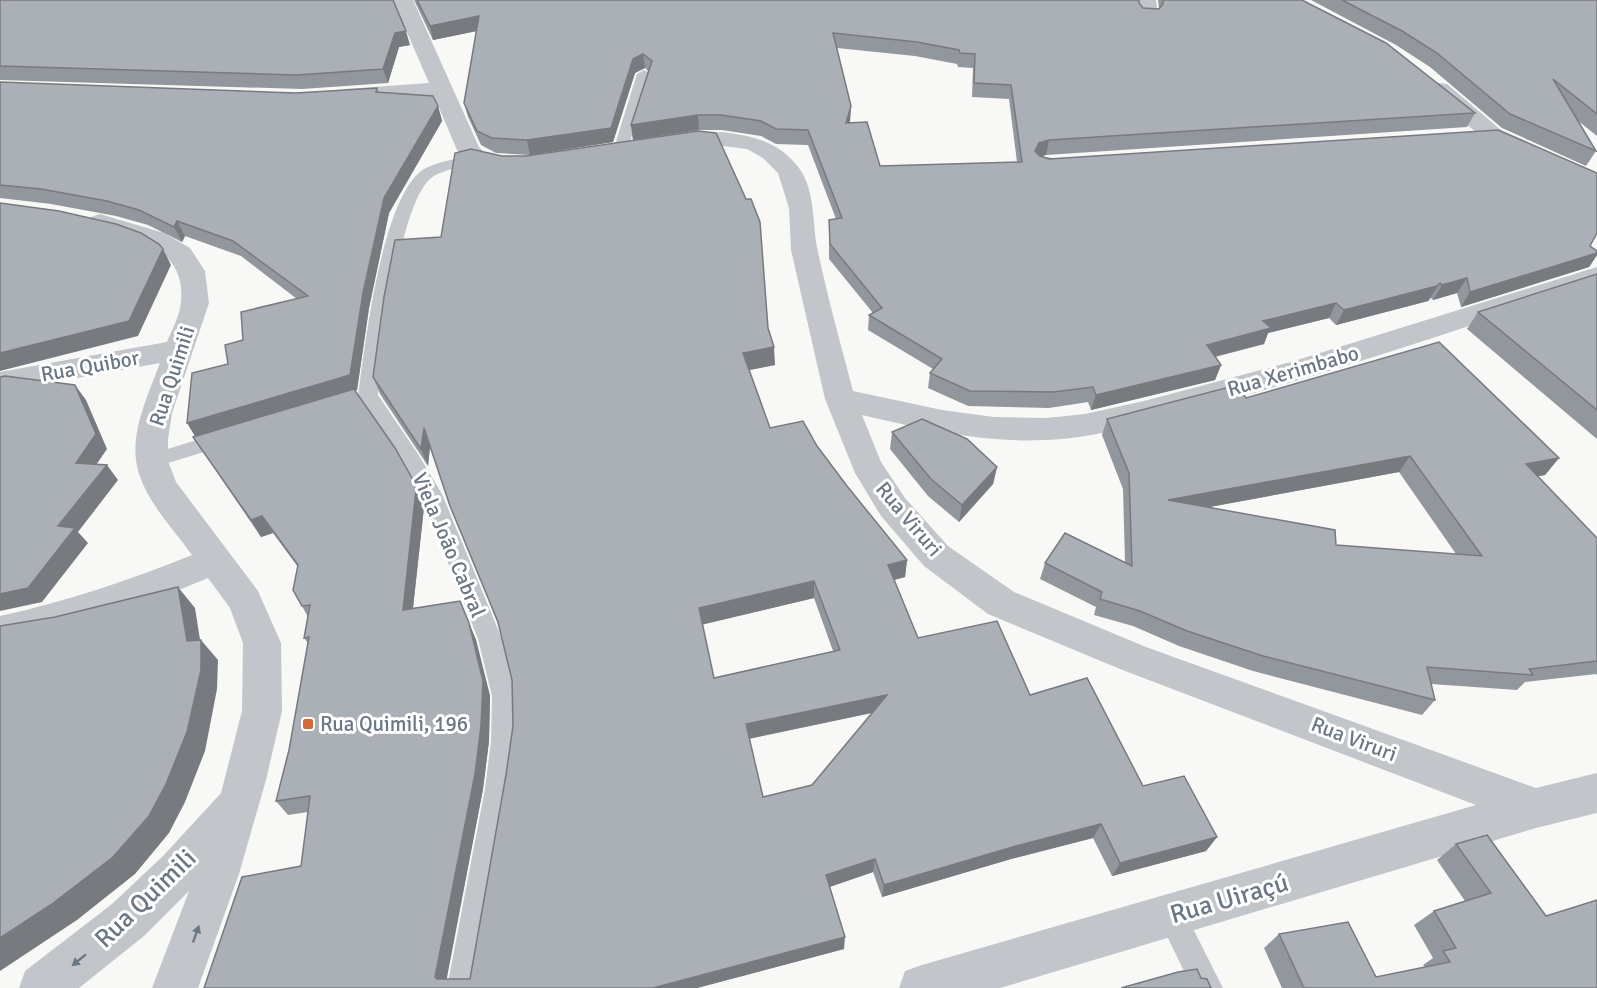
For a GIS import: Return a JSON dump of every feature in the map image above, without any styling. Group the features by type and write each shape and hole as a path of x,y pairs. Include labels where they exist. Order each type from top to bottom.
{"street":[{"path":"403,0 469,150 478,159 508,164 539,163"},
{"path":"1421,74 1493,135 1579,172 1597,183"},
{"path":"325,97 442,89"},
{"path":"1458,137 1493,135"},
{"name":"Rua Viruri","path":"588,156 699,140 722,139 753,143 771,153 789,171 801,207 804,249 840,399 866,465 893,507 936,556 1001,603 1133,658 1536,808"},
{"name":"Rua Quimili","path":"69,216 91,219 155,238 181,254 192,271 195,303 157,413 152,439 152,461 161,487 245,601 261,643 261,711 239,800 218,874 174,988"},
{"name":"Rua Xerimbabo","path":"840,399 938,421 999,430 1047,429 1124,417 1280,377 1597,275"},
{"name":"Rua Quibor","path":"0,382 180,349"},
{"path":"0,632 50,620 134,594 215,560"},
{"name":"Rua Uiraçú","path":"922,988 1536,808 1597,793"},
{"name":"Rua Quimili","path":"42,988 128,920 179,870 239,800"}],"lane":[{"path":"620,152 644,74"},
{"name":"Viela João Cabral","path":"462,988 499,779 504,741 504,696 490,639 431,494 411,459 358,399 390,262 401,222 415,189 424,177 432,172 478,159"},
{"path":"152,461 240,434"},
{"path":"1171,915 1208,988"}],"building":[{"path":"0,0 393,0 406,31 395,33 383,69 297,75 0,66"},
{"path":"417,0 1139,0 1143,8 1159,9 1163,0 1302,0 1386,43 1475,113 1049,140 1039,143 1035,151 1040,156 1049,159 1498,130 1597,173 1597,233 1590,246 1597,253 1470,292 1467,278 1442,285 1440,283 1437,286 1344,310 1336,303 1263,321 1271,328 1207,345 1221,365 1096,395 1093,387 1053,392 970,391 930,373 942,359 869,315 882,308 830,244 829,220 842,218 808,130 776,129 761,121 721,115 698,115 631,125 652,61 643,54 633,59 611,128 527,140 492,138 477,131 464,103 479,16 430,26","holes":["833,33 917,42 959,50 960,53 975,54 974,83 1011,85 1022,162 880,166 867,122 846,123 851,106"]},
{"path":"1342,0 1597,0 1597,114 1553,79 1596,151 1510,114 1437,53 1402,31"},
{"path":"0,82 296,93 377,88 376,92 433,96 438,106 384,198 363,293 350,375 187,423 192,373 228,364 225,345 243,340 241,312 308,296 233,241 177,221 174,227 139,210 107,201 41,189 0,185"},
{"path":"698,131 716,133 746,199 751,199 760,222 768,328 774,347 743,353 770,428 803,421 817,446 907,560 888,565 918,638 997,621 1030,695 1087,678 1143,786 1184,776 1217,837 1120,863 1101,824 1016,846 884,885 875,859 826,875 845,937 653,988 204,988 242,877 301,866 310,796 276,801 289,750 309,637 304,638 310,605 302,606 293,590 298,565 262,516 251,520 193,437 354,389 395,448 416,490 403,610 460,601 469,623 483,681 481,726 475,774 435,977 437,979 470,979 513,726 512,680 498,622 450,506 424,428 421,449 373,377 384,297 395,240 441,237 455,153 471,149 502,156 526,156","holes":["814,581 840,650 714,678 699,608","887,695 812,785 763,797 746,724"]},
{"path":"0,203 59,211 116,224 141,233 159,244 163,249 129,321 0,353"},
{"path":"1597,274 1597,410 1478,312"},
{"path":"1439,342 1559,458 1526,464 1597,538 1597,661 1529,669 1533,675 1427,667 1435,700 1263,656 1187,631 1140,611 1100,599 1102,592 1045,563 1065,533 1132,566 1129,473 1107,419 1237,385 1246,398","holes":["1410,456 1482,556 1336,545 1335,530 1168,500"]},
{"path":"0,377 75,385 96,434 76,463 107,465 58,526 75,528 28,588 0,594"},
{"path":"922,419 967,439 997,467 962,505 931,479 892,432"},
{"path":"178,587 187,641 201,640 201,670 187,732 166,784 149,816 113,857 52,904 0,938 0,626 55,617"},
{"path":"1487,835 1546,916 1597,900 1597,988 1304,988 1279,934 1348,922 1376,977 1450,962 1443,951 1456,948 1434,911 1491,893 1456,844"},
{"path":"1197,969 1201,978 1207,979 1211,988 1121,988 1178,972"}],"place":[{"name":"Rua Quimili, 196","path":"308,724"}]}
